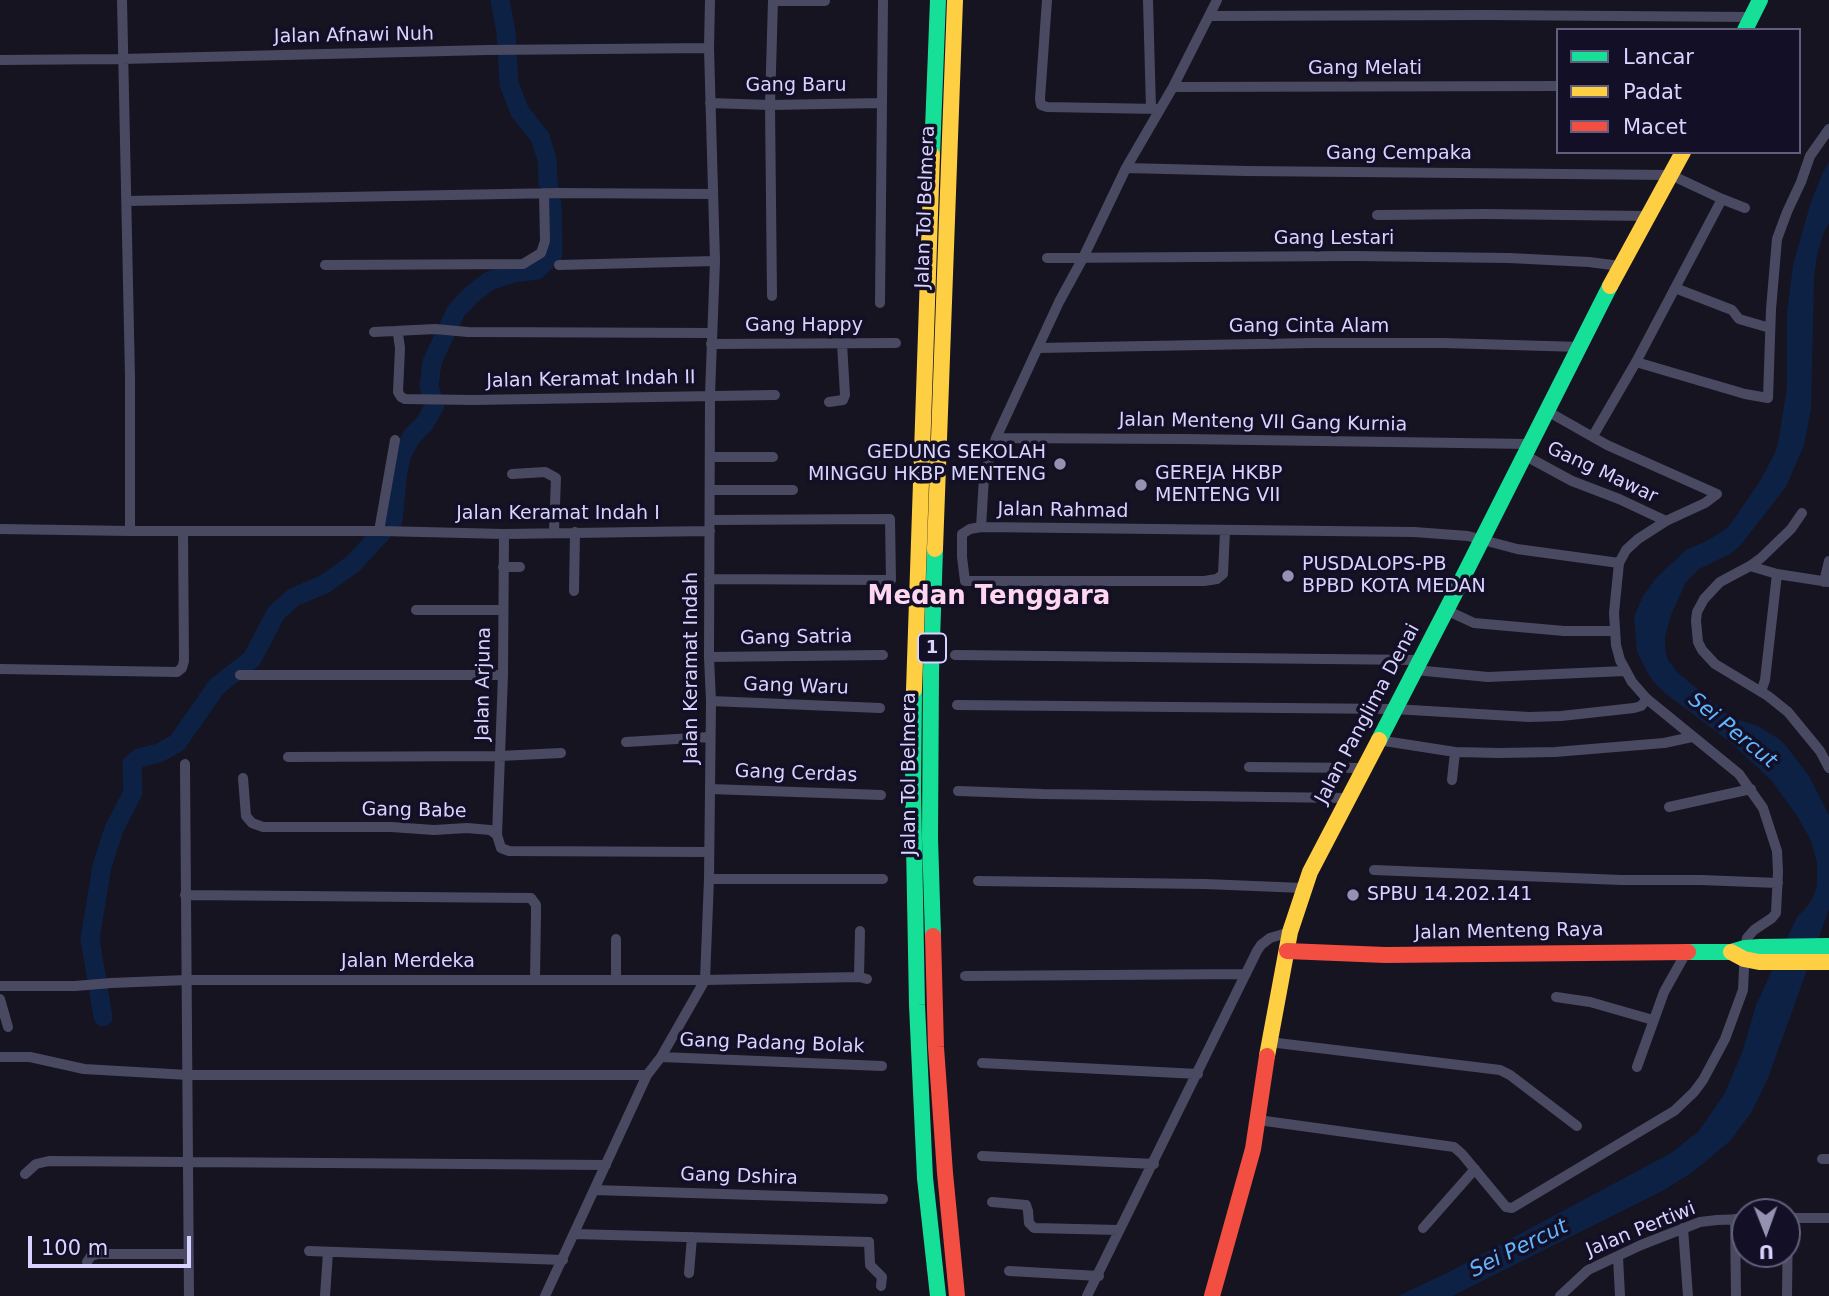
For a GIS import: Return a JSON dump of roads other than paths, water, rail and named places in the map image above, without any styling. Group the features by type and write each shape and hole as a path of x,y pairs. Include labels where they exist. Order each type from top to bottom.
{"main road":[{"name":"Jalan Tol Belmera","path":"938,0 914,670 913,776 917,1005 925,1178 938,1296"},
{"name":"Jalan Tol Belmera","path":"955,0 931,671 930,838 936,1046 957,1296"},
{"path":"1749,23 1760,0"},
{"name":"Jalan Panglima Denai","path":"1212,1296 1252,1149 1290,932 1303,888 1620,266 1682,154"},
{"name":"Jalan Menteng Raya","path":"1748,954 1829,946"},
{"name":"Jalan Menteng Raya","path":"1287,951 1385,955 1688,951 1829,962"}],"street":[{"path":"122,0 130,377 130,531"},
{"name":"Jalan Keramat Indah","path":"545,1296 647,1074 661,1057 705,980 710,789 709,395 715,261 710,0"},
{"path":"880,303 883,0"},
{"path":"1047,0 1041,105 1155,109"},
{"path":"1149,0 1155,109"},
{"path":"981,527 984,477 996,438 1059,302 1155,109 1173,87 1217,0"},
{"path":"772,296 770,105 773,1 825,1"},
{"path":"1209,16 1500,15 1749,23"},
{"name":"Jalan Afnawi Nuh","path":"0,60 709,48"},
{"name":"Gang Melati","path":"1173,87 1556,86"},
{"name":"Gang Baru","path":"710,103 881,103"},
{"path":"1636,362 1745,394 1768,398 1777,239 1810,156 1829,130"},
{"name":"Gang Cempaka","path":"1126,168 1671,175"},
{"path":"1671,175 1745,208"},
{"path":"127,201 546,193 713,194"},
{"path":"325,265 523,264 541,253 545,241 546,193"},
{"path":"1593,436 1636,362 1722,199"},
{"path":"1377,215 1647,216"},
{"name":"Gang Lestari","path":"1047,258 1509,258 1620,266"},
{"path":"559,265 715,261"},
{"path":"1675,288 1732,310 1739,319 1770,328"},
{"name":"Gang Happy","path":"374,332 435,329 896,343"},
{"name":"Jalan Keramat Indah II","path":"395,331 399,337 398,385 400,396 405,399 775,395"},
{"path":"828,402 843,400 845,395 842,343"},
{"name":"Gang Cinta Alam","path":"1038,348 1313,343 1580,347"},
{"path":"1258,1120 1454,1147 1506,1206 1511,1208 1674,1111 1695,1092 1719,1053 1743,990 1748,954 1747,938 1776,913 1777,851 1766,813 1734,769 1636,688 1625,671 1618,652 1614,613 1619,563 1632,544 1717,494 1607,445 1547,411"},
{"name":"Jalan Menteng VII Gang Kurnia","path":"996,438 1171,439 1526,450"},
{"path":"381,531 395,440"},
{"name":"Gang Mawar","path":"1526,450 1572,481 1619,499 1666,522"},
{"path":"710,457 774,457"},
{"path":"512,474 545,472 555,478 554,532"},
{"path":"710,490 793,490"},
{"path":"1802,513 1791,529 1750,566 1714,587 1700,606 1696,630 1702,650 1715,664 1788,712 1820,751 1829,768"},
{"name":"Jalan Keramat Indah I","path":"0,529 503,534 890,519 888,580 709,579"},
{"name":"Jalan Rahmad","path":"1225,531 1223,574 1217,579 965,581 962,534 981,527 1414,532 1468,536 1517,549 1619,563"},
{"path":"0,669 177,672 184,661 183,531"},
{"path":"573,591 575,532"},
{"name":"Jalan Arjuna","path":"497,835 503,675 503,534"},
{"path":"1750,566 1777,574 1826,582 1829,561"},
{"path":"503,567 520,567"},
{"path":"1761,692 1765,680 1777,574"},
{"path":"416,610 503,610"},
{"path":"1446,610 1474,623 1564,631 1615,631"},
{"name":"Gang Satria","path":"709,657 883,654"},
{"path":"955,654 1417,665 1488,677 1625,671"},
{"path":"240,675 503,675"},
{"path":"957,705 1394,709 1540,717 1634,708 1642,706 1647,699"},
{"name":"Gang Waru","path":"710,701 880,708"},
{"path":"626,742 710,737"},
{"path":"1378,740 1455,752 1555,752 1664,743 1692,737"},
{"path":"1452,780 1455,752"},
{"path":"288,757 500,756 561,753"},
{"path":"185,764 189,1296"},
{"path":"1249,767 1364,768"},
{"name":"Gang Babe","path":"243,778 246,816 258,825 490,830 497,835 501,848 509,850 709,852"},
{"name":"Gang Cerdas","path":"710,789 881,795"},
{"path":"1669,807 1751,789"},
{"path":"958,791 1347,798"},
{"path":"1374,870 1778,883"},
{"path":"709,878 883,880"},
{"path":"978,881 1303,888"},
{"path":"185,895 531,898 536,905 537,914 535,979"},
{"name":"Jalan Merdeka","path":"0,986 75,986 187,980 863,978 860,931"},
{"path":"1087,1296 1261,945 1270,938 1290,932"},
{"path":"616,939 616,980"},
{"path":"1637,1067 1664,992 1688,951"},
{"path":"965,976 1247,974"},
{"path":"1556,997 1590,1002 1653,1020"},
{"path":"0,999 8,1027"},
{"path":"1269,1042 1500,1070 1577,1126"},
{"path":"0,1057 30,1057 84,1069 188,1075 647,1074"},
{"name":"Gang Padang Bolak","path":"661,1057 881,1066"},
{"path":"982,1063 1198,1073"},
{"path":"982,1156 1154,1164"},
{"path":"25,1174 42,1162 606,1165"},
{"path":"1423,1228 1475,1169"},
{"name":"Gang Dshira","path":"594,1190 883,1199"},
{"path":"992,1202 1026,1205 1028,1223 1034,1228 1119,1230"},
{"path":"1801,1218 1829,1218"},
{"name":"Jalan Pertiwi","path":"1560,1296 1588,1270 1618,1256 1683,1228 1709,1221 1731,1220"},
{"path":"1683,1228 1688,1296"},
{"path":"574,1234 869,1242 870,1265 882,1277 881,1286"},
{"path":"689,1273 692,1237"},
{"path":"309,1251 562,1260"},
{"path":"325,1296 328,1252"},
{"path":"87,1262 88,1258 98,1254 188,1254"},
{"path":"1618,1256 1620,1296"},
{"path":"1736,1296 1737,1268"},
{"path":"1787,1268 1787,1296"},
{"path":"1009,1272 1099,1276"}],"water":[{"name":"Sei Percut","path":"1829,162 1829,223 1817,255 1814,278 1811,409 1804,445 1786,487 1739,547 1699,569 1686,582 1671,615 1665,637 1668,660 1677,672 1726,713 1758,726 1787,747 1809,776 1829,815 1829,909 1768,1078 1751,1113 1730,1141 1693,1172 1664,1190 1452,1296 1398,1296 1447,1273 1671,1153 1699,1131 1725,1093 1743,1050 1756,1005 1797,917 1813,897 1817,886 1817,863 1811,841 1798,817 1771,780 1752,762 1653,681 1637,651 1634,617 1643,596 1657,577 1686,550 1727,528 1760,481 1774,455 1787,387 1787,313 1793,265 1810,205"}],"waterway":[{"path":"103,1017 90,939 102,866 114,829 133,792 132,764 139,758 159,753 177,743 217,686 252,659 276,613 294,597 325,584 354,563 393,520 402,454 435,405 429,387 432,362 456,311 489,281 513,273 537,270 553,254 547,159 540,137 520,112 509,84 506,32 500,0"}],"place":[{"name":"GEDUNG SEKOLAH MINGGU HKBP MENTENG","path":"1060,464"},
{"name":"GEREJA HKBP MENTENG VII","path":"1141,485"},
{"name":"PUSDALOPS-PB BPBD KOTA MEDAN","path":"1288,576"},
{"name":"SPBU 14.202.141","path":"1353,895"}],"district":[{"name":"Medan Tenggara","path":"989,597"}]}
